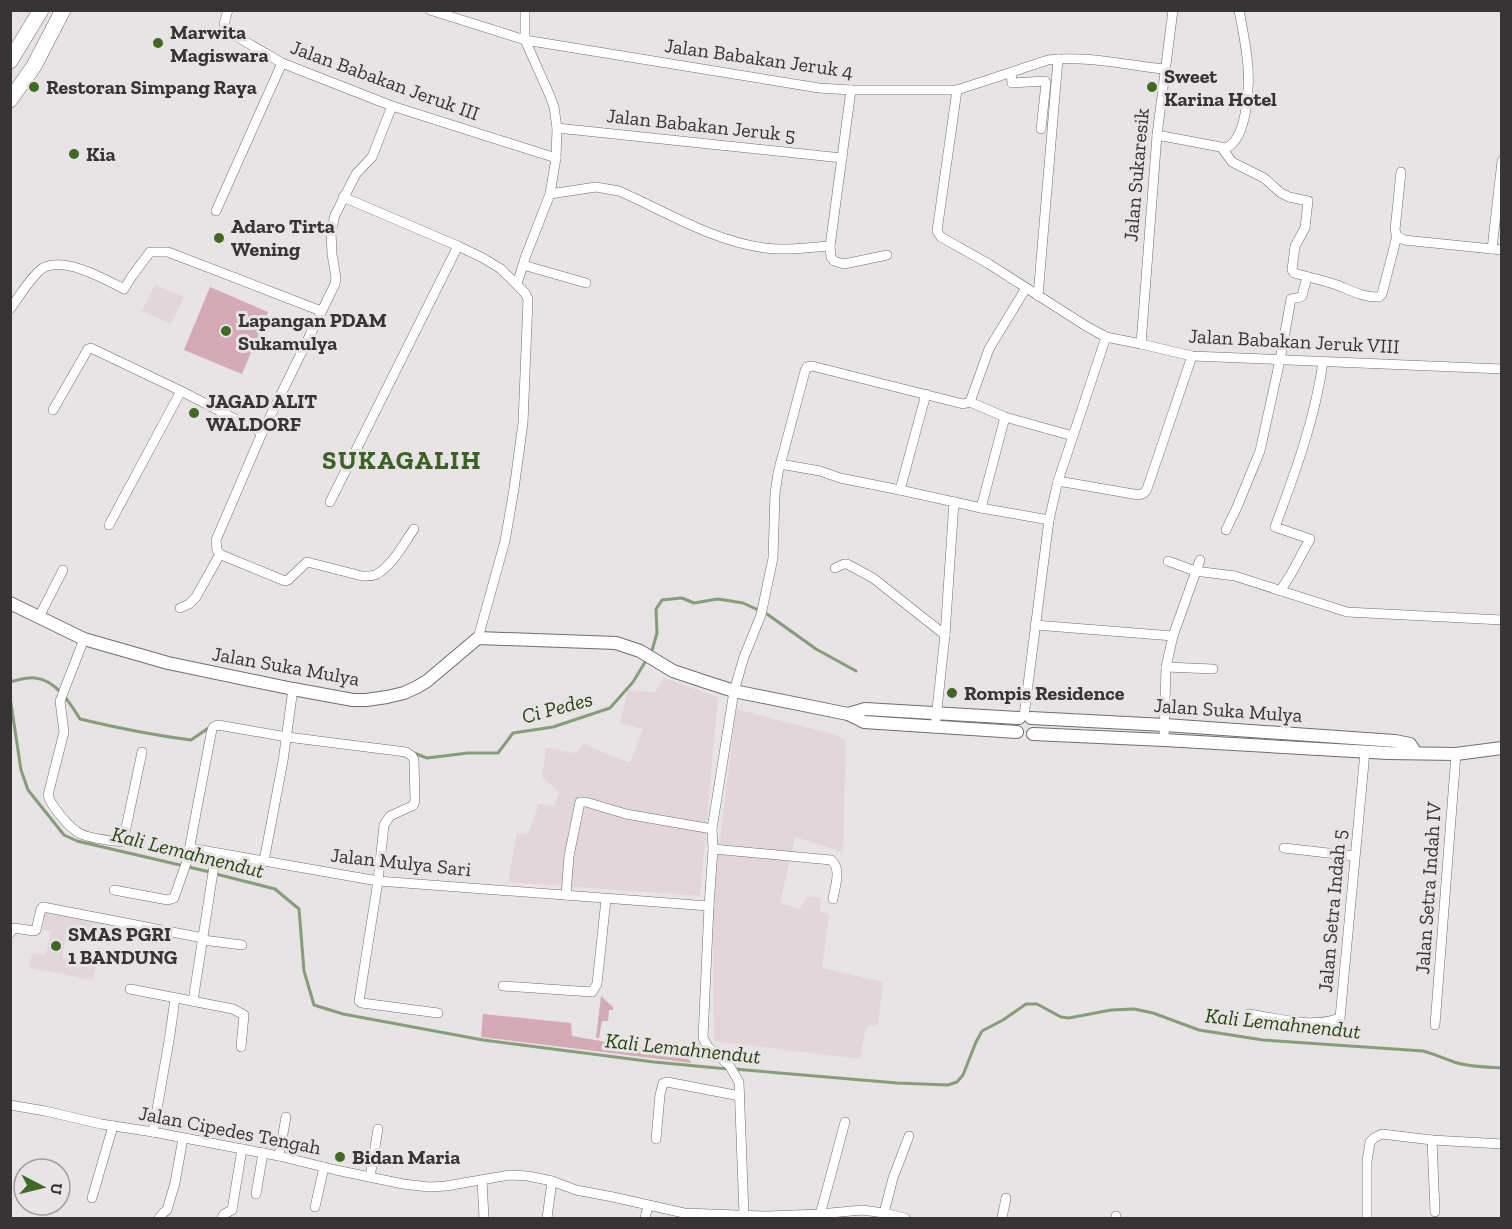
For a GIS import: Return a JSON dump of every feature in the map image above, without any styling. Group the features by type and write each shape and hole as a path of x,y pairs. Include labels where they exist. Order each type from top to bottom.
{"highway":[{"path":"10,61 41,10"},
{"path":"10,100 34,66 63,10"}],"street":[{"name":"Jalan Babakan Jeruk III","path":"228,10 224,24 229,32 282,63 392,106 556,158"},
{"name":"Jalan Babakan Jeruk 4","path":"430,10 525,40 819,88 957,90 1048,60 1058,59 1083,59 1164,69"},
{"path":"517,284 550,194 556,158 557,128 550,96 525,40 525,10"},
{"name":"Jalan Sukaresik","path":"1141,344 1157,135 1173,10"},
{"path":"1157,135 1226,148 1231,146 1239,135 1246,104 1247,59 1239,10"},
{"path":"1038,296 1058,59"},
{"path":"216,211 282,63"},
{"path":"1011,73 1012,83 1044,81 1046,83 1041,129"},
{"path":"851,90 830,246 831,257 834,261 844,264 887,255"},
{"name":"Jalan Babakan Jeruk VIII","path":"957,90 938,234 1106,337 1192,356 1502,369"},
{"path":"392,106 372,157 356,174 335,215 331,232 335,284 262,433 216,540 220,554 285,581 307,562 362,576 375,576 389,564 414,529"},
{"name":"Jalan Babakan Jeruk 5","path":"557,128 842,158"},
{"path":"1221,148 1232,162 1263,178 1281,193 1289,197 1312,200 1305,228 1295,246 1292,270 1294,273 1374,297 1382,294 1397,236 1395,230 1401,172"},
{"path":"1397,236 1404,240 1497,250 1502,161"},
{"path":"550,194 596,187 606,188 619,191 692,226 732,241 772,249 830,246"},
{"path":"343,197 483,258 501,268 528,299 523,423 505,541 478,638"},
{"path":"330,502 458,246"},
{"path":"10,309 35,275 51,265 65,264 124,289 150,252 168,252 321,312"},
{"path":"523,265 586,283"},
{"path":"1226,530 1260,451 1291,299 1302,296 1307,277"},
{"path":"970,402 988,349 1026,288"},
{"path":"1025,718 1049,520 1058,481 1106,337"},
{"path":"53,410 88,349 91,348 262,433"},
{"path":"1058,481 1139,495 1144,493 1148,489 1192,356"},
{"path":"1280,591 1310,539 1275,527 1303,449 1317,400 1323,362"},
{"path":"744,1215 739,1082 729,1065 708,1047 703,1038 713,849 712,830 734,691 762,611 773,558 775,494 780,464 805,371 812,366 963,404 970,402 1005,417 1073,436"},
{"path":"109,525 181,391"},
{"path":"900,490 926,394"},
{"path":"981,508 1005,417"},
{"path":"780,464 981,508 1049,520"},
{"path":"935,728 945,635 954,502"},
{"path":"180,609 196,597 220,554"},
{"path":"1164,740 1166,666 1173,636 1200,560"},
{"path":"1168,561 1195,571 1235,576 1347,612 1502,620"},
{"path":"835,568 847,564 873,578 945,635"},
{"path":"39,617 63,570"},
{"name":"Jalan Suka Mulya","path":"10,603 84,639 168,663 353,700 404,693 417,687 478,638 616,643 640,651 683,675 734,691 848,714 864,722 1017,732"},
{"path":"1035,625 1173,636"},
{"path":"84,639 60,701 65,729 48,795 49,800 79,834 124,841 142,752"},
{"path":"1166,666 1213,669"},
{"path":"264,861 287,737 293,689"},
{"name":"Jalan Suka Mulya","path":"848,714 866,710 1165,724 1395,741 1410,744 1416,753"},
{"path":"1025,718 1034,721 1036,726 1030,736 1021,736 1017,732 1016,723 1025,718"},
{"path":"114,890 173,899 190,848 211,734 213,728 218,725 287,737 406,752 412,756 415,800 412,806 390,816 384,825 360,1002 438,1013"},
{"name":"Jalan Suka Mulya","path":"1033,734 1365,752 1456,754 1502,748"},
{"name":"Jalan Setra Indah 5","path":"1249,1014 1322,1023 1340,1018 1365,752"},
{"name":"Jalan Setra Indah IV","path":"1435,1025 1456,754"},
{"path":"566,895 569,856 580,802 626,814 712,830"},
{"name":"Jalan Mulya Sari","path":"190,848 378,881 709,906"},
{"path":"1284,848 1354,856"},
{"path":"713,849 831,860 837,869 833,899"},
{"path":"193,1001 216,853"},
{"path":"503,986 592,992 597,984 606,899"},
{"path":"10,933 14,928 36,930 43,907 242,945"},
{"path":"129,988 233,1009 244,1015 241,1047"},
{"path":"153,1132 175,998"},
{"path":"656,1139 663,1083 740,1096"},
{"name":"Jalan Cipedes Tengah","path":"10,1106 279,1156 403,1184 446,1186 510,1175 528,1176 683,1216 826,1215 862,1210 905,1218"},
{"path":"279,1156 286,1117"},
{"path":"826,1215 845,1122"},
{"path":"92,1198 113,1126"},
{"path":"370,1177 378,1129"},
{"path":"1367,1218 1367,1161 1370,1142 1374,1138 1383,1134 1432,1140 1502,1144"},
{"path":"884,1213 893,1178 909,1136"},
{"path":"159,1218 167,1210 175,1183 183,1138"},
{"path":"1432,1140 1435,1212"},
{"path":"222,1218 224,1214 232,1210 242,1149"},
{"path":"256,1194 262,1153"},
{"path":"315,1207 324,1167"},
{"path":"482,1180 484,1218"},
{"path":"547,1218 552,1181"},
{"path":"1002,1218 1006,1198"},
{"path":"645,1218 648,1206"}],"shaded area":[{"path":"155,285 184,297 171,324 142,311"},
{"name":"Lapangan PDAM Sukamulya","path":"210,287 268,312 242,374 184,350"},
{"path":"663,678 718,697 700,896 508,882 517,833 528,834 539,804 554,806 559,792 542,777 546,748 576,753 584,744 630,763 643,729 620,723 628,689 655,693"},
{"path":"736,709 832,734 846,740 843,852 795,837 780,903 800,909 807,896 821,898 820,911 829,914 822,968 883,982 878,1024 866,1027 860,1059 714,1041 713,899"},
{"name":"SMAS PGRI 1 BANDUNG","path":"46,912 104,923 101,940 66,934 62,958 96,964 93,980 29,968 32,953 46,955 51,931 43,930"},
{"path":"601,996 613,1007 613,1010 609,1010 608,1021 602,1021 599,1038 596,1038"},
{"path":"483,1014 571,1023 572,1036 607,1044 680,1051 692,1063 481,1037"}],"waterway":[{"name":"Ci Pedes","path":"651,654 657,633 656,609 662,600 682,598 694,603 718,599 743,603 767,614 816,649 856,671"},
{"name":"Ci Pedes","path":"414,753 427,758 468,753 498,753 513,733 553,727 610,708 633,682 647,659"},
{"name":"Ci Pedes","path":"10,682 32,678 49,683 62,693 80,719 149,734 191,740 210,727"},
{"name":"Kali Lemahnendut","path":"10,697 21,770 28,790 64,835 77,841 210,872"},
{"name":"Kali Lemahnendut","path":"216,874 275,889 299,909 304,971 314,1005 343,1014 483,1040 728,1069"},
{"name":"Kali Lemahnendut","path":"734,1069 897,1083 948,1085 957,1082 963,1075 982,1031 1026,1004 1037,1004 1061,1017 1069,1018 1111,1010 1134,1009 1153,1013 1199,1030 1263,1040 1423,1051 1460,1064 1502,1068"}],"place":[{"name":"Marwita Magiswara","path":"158,43"},
{"name":"Restoran Simpang Raya","path":"34,87"},
{"name":"Sweet Karina Hotel","path":"1152,87"},
{"name":"Kia","path":"74,154"},
{"name":"Adaro Tirta Wening","path":"219,238"},
{"name":"Lapangan PDAM Sukamulya","path":"226,331"},
{"name":"JAGAD ALIT WALDORF","path":"194,413"},
{"name":"Rompis Residence","path":"952,693"},
{"name":"SMAS PGRI 1 BANDUNG","path":"56,946"},
{"name":"Bidan Maria","path":"340,1157"}],"district":[{"name":"SUKAGALIH","path":"402,460"}]}
